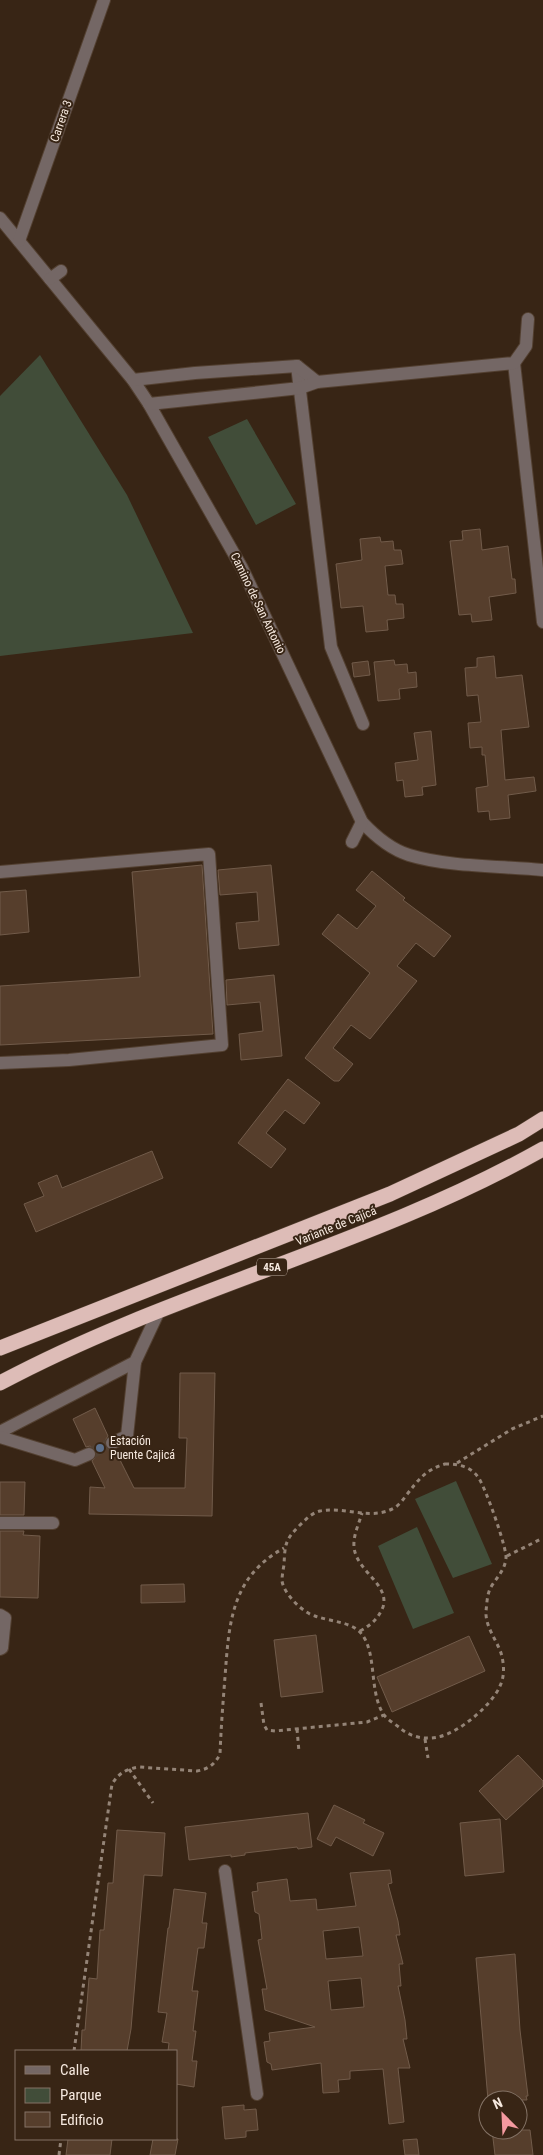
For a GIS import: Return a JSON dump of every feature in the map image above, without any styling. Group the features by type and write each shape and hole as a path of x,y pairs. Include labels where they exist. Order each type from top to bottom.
{"highway":[{"name":"Variante de Cajicá","path":"0,1348 390,1194 520,1134 543,1119"},
{"name":"Variante de Cajicá","path":"0,1383 57,1355 158,1312 437,1201 507,1169 543,1149"}],"street":[{"name":"Carrera 3","path":"19,241 104,0"},
{"name":"Camino de San Antonio","path":"0,218 133,380 149,404 242,568 362,822 372,833 388,845 408,854 437,861 543,870"},
{"path":"50,279 61,271"},
{"path":"528,320 526,346 514,363 543,622"},
{"path":"149,404 300,388 317,382 514,363"},
{"path":"297,366 331,647 363,724"},
{"path":"133,380 195,373 297,366 317,382"},
{"path":"352,842 362,822"},
{"path":"0,872 209,854 222,1045 69,1060 0,1063"},
{"path":"112,1443 126,1436 135,1362 158,1312"},
{"path":"0,1432 135,1362"},
{"path":"0,1437 75,1460 89,1454"},
{"path":"0,1524 54,1523"},
{"path":"0,1615 5,1618 2,1648 0,1649"},
{"path":"225,1871 256,2094"}],"path":[{"path":"457,1464 512,1429 543,1416"},
{"path":"445,1464 457,1464 470,1469 479,1478 506,1548 505,1567 491,1588 487,1600 486,1614 488,1624 501,1655 503,1676 500,1687 482,1710 454,1730 440,1737 425,1739 406,1733 384,1715 372,1681 369,1647 360,1631 305,1612 287,1592 282,1582 285,1548 288,1536 310,1515 321,1511 379,1513 394,1508 431,1468 445,1464"},
{"path":"360,1631 371,1625 380,1615 384,1601 377,1583 358,1561 354,1548 355,1535 362,1513"},
{"path":"506,1556 541,1539"},
{"path":"74,2050 112,1784 119,1774 129,1769 139,1767 197,1771 206,1769 216,1762 220,1754 229,1625 235,1604 252,1574 272,1555 285,1548"},
{"path":"261,1703 264,1726 268,1730 275,1731 367,1722 384,1715"},
{"path":"297,1729 299,1752"},
{"path":"425,1739 428,1758"},
{"path":"129,1769 153,1803"},
{"path":"59,2155 61,2140"}],"green space":[{"path":"40,355 127,495 193,633 0,656 0,396"},
{"path":"247,419 296,504 256,525 208,437"},
{"path":"456,1481 492,1564 453,1578 415,1499"},
{"path":"417,1527 454,1613 413,1629 378,1546"}],"building":[{"path":"480,529 482,550 508,546 512,579 515,579 516,593 489,597 492,620 472,622 471,614 459,615 450,541 463,540 462,531"},
{"path":"380,537 381,542 393,541 394,550 401,550 403,564 385,566 388,595 395,595 396,604 403,604 404,618 387,620 388,630 366,632 363,606 341,608 336,564 362,560 360,539"},
{"path":"494,656 496,678 522,675 529,727 501,730 505,780 534,777 536,791 508,795 510,818 490,820 489,811 478,812 476,788 488,786 485,755 482,755 482,747 470,748 468,723 481,722 478,695 467,696 465,668 477,667 477,658"},
{"path":"394,660 395,665 407,664 408,673 416,672 417,687 399,689 400,699 378,701 374,662"},
{"path":"368,661 370,675 354,677 352,663"},
{"path":"431,731 436,785 422,787 423,795 405,797 403,780 397,781 395,763 418,760 414,733"},
{"path":"202,865 213,1034 0,1045 0,986 140,977 132,872"},
{"path":"271,865 279,945 239,949 236,923 259,921 257,892 220,895 218,870"},
{"path":"372,871 405,898 403,900 451,936 434,957 416,943 397,966 417,981 370,1039 351,1025 333,1048 353,1064 339,1081 334,1081 305,1058 370,973 322,934 338,914 357,929 376,906 356,890"},
{"path":"26,890 29,932 0,935 0,892"},
{"path":"274,975 282,1056 241,1060 239,1034 263,1031 260,1002 227,1005 226,980"},
{"path":"288,1079 320,1103 304,1124 285,1110 266,1133 286,1149 271,1168 238,1143"},
{"path":"152,1151 163,1178 36,1232 24,1204 44,1196 38,1183 57,1175 62,1188"},
{"path":"180,1373 215,1373 212,1516 89,1514 90,1487 105,1488 92,1461 97,1455 96,1450 90,1446 86,1447 73,1419 95,1408 108,1436 104,1442 105,1447 111,1451 115,1450 134,1488 185,1488 187,1438 179,1438"},
{"path":"0,1482 25,1482 24,1515 0,1515"},
{"path":"0,1531 24,1531 23,1535 40,1536 38,1598 0,1597"},
{"path":"184,1584 185,1602 141,1603 141,1585"},
{"path":"316,1635 323,1692 281,1697 274,1640"},
{"path":"469,1636 485,1671 392,1712 377,1677"},
{"path":"518,1755 543,1781 543,1786 506,1820 479,1791"},
{"path":"334,1805 365,1820 363,1823 384,1833 373,1856 336,1837 331,1846 317,1839"},
{"path":"308,1813 312,1847 298,1849 297,1847 245,1853 245,1855 231,1857 231,1855 189,1860 185,1827"},
{"path":"500,1819 504,1872 465,1876 460,1823"},
{"path":"117,1830 165,1833 162,1876 144,1875 131,2029 127,2050 81,2050 82,2030 85,2030 89,1978 97,1979 100,1930 104,1930 108,1883 113,1883"},
{"path":"390,1870 392,1883 388,1884 398,1921 400,1935 396,1935 403,1964 399,1964 401,1986 398,1986 407,2039 403,2039 410,2068 398,2068 404,2122 389,2124 383,2069 350,2071 350,2079 338,2080 339,2092 323,2093 321,2063 272,2070 271,2064 267,2062 264,2042 270,2041 269,2033 315,2027 265,2010 262,1989 267,1989 258,1940 262,1939 259,1914 255,1912 252,1892 258,1891 257,1883 287,1879 290,1901 316,1899 317,1910 356,1906 350,1873","holes":["359,1927 363,1956 326,1959 323,1931","361,1978 364,2007 331,2010 328,1981"]},
{"path":"174,1889 206,1893 202,1923 207,1923 204,1948 198,1948 192,1991 198,1991 193,2031 196,2031 192,2061 197,2061 194,2087 178,2084 178,2050 168,2050 169,2043 162,2042 167,2013 158,2012"},
{"path":"515,1954 520,2030 527,2090 487,2090 476,1958"},
{"path":"244,2105 244,2110 256,2109 258,2130 246,2131 246,2137 225,2139 222,2107"},
{"path":"528,2130 530,2130 533,2155 495,2155 493,2140 528,2140"},
{"path":"417,2139 419,2155 405,2155 403,2140"},
{"path":"68,2140 112,2140 110,2155 66,2155"},
{"path":"153,2140 178,2140 175,2155 150,2155"}],"tunnel":[{"path":"89,1454 112,1443"}],"place":[{"name":"Estación Puente Cajicá","path":"100,1448"}]}
